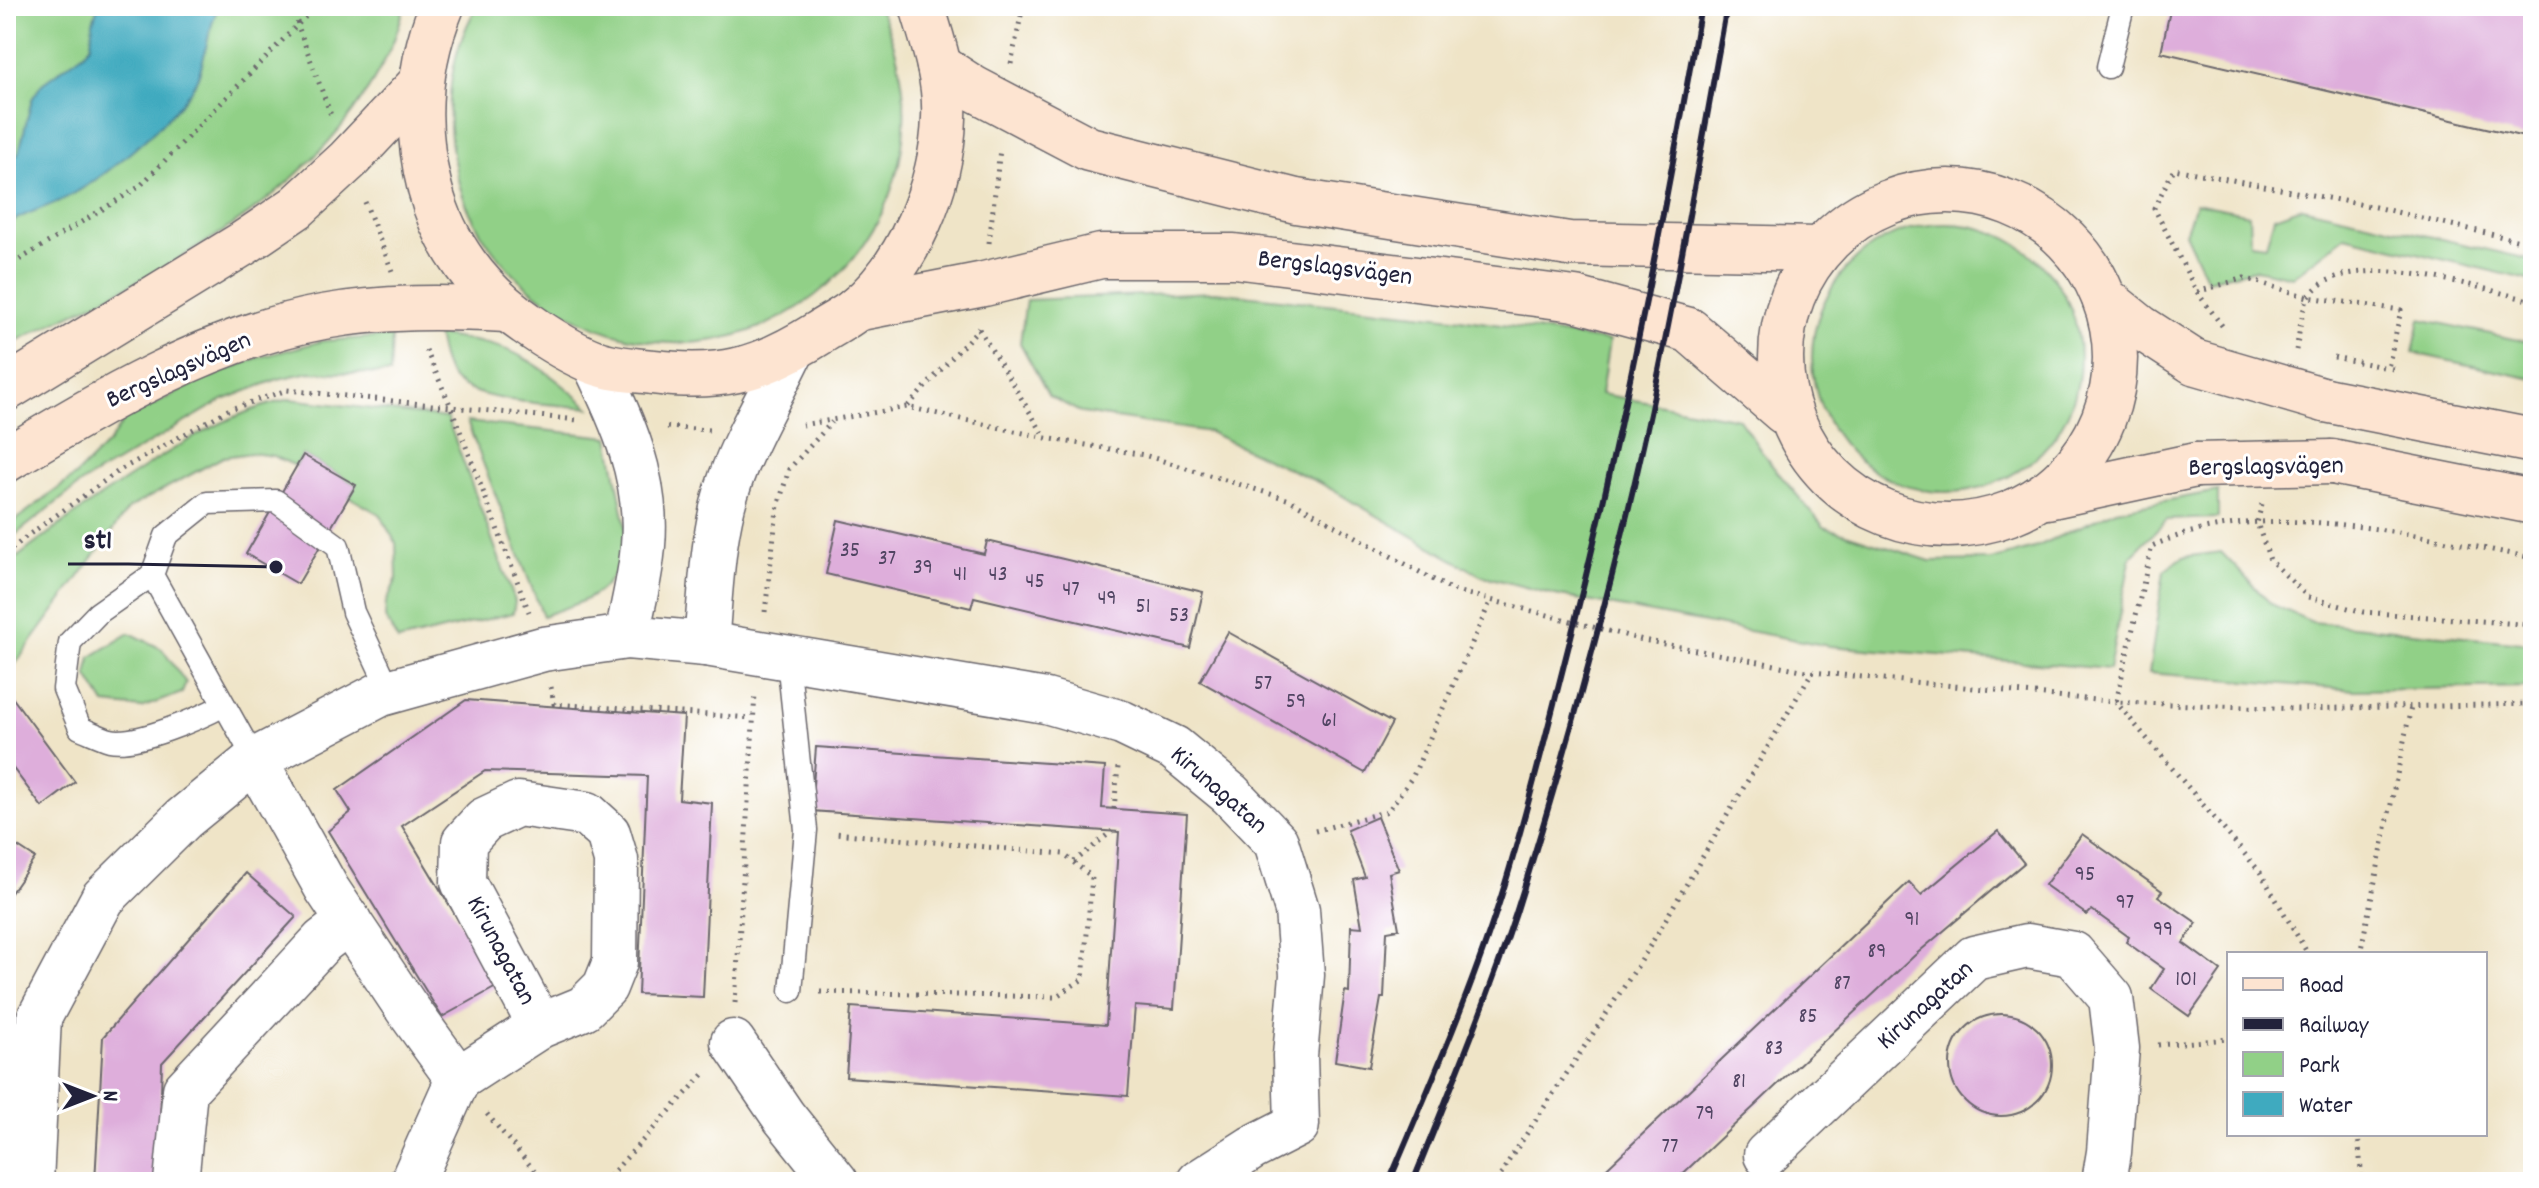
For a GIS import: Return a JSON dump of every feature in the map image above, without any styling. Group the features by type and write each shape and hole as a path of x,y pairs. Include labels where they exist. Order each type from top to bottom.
{"main road":[{"path":"442,6 431,33 420,84 421,152 437,216 466,268 506,310 549,340 594,362 616,368 675,375 737,370 793,349 856,309 895,267 916,229 934,185 944,118 939,66 922,6"},
{"path":"939,66 973,88 1089,149 1296,201 1569,244 1818,249"},
{"path":"6,389 244,243 297,207 348,160 420,84"},
{"path":"1784,412 1784,327 1792,298 1818,249 1885,201 1923,194 1967,193 2031,217 2065,235 2083,255 2104,298 2115,341 2113,399 2086,455 2047,497"},
{"name":"Bergslagsvägen","path":"856,309 984,284 1101,256 1234,256 1575,299 1689,330 1784,412 1826,473 1858,495 1892,512 1946,527 1996,518 2047,497 2196,465 2332,462 2533,502"},
{"path":"2104,298 2140,327 2194,362 2325,400 2533,441"},
{"name":"Bergslagsvägen","path":"6,460 134,386 240,339 321,317 407,308 506,310"}],"street":[{"path":"706,644 714,547 730,480 793,349"},
{"path":"594,362 625,425 642,489 643,545 627,637"},
{"name":"Kirunagatan","path":"31,1182 39,1018 103,898 183,819 255,760 390,691 543,649 627,637 706,644 1046,701 1122,723 1174,748 1230,794 1276,842 1297,910 1302,975 1295,1056 1297,1125 1252,1148 1199,1182"},
{"path":"255,760 327,889 458,1079 412,1182"},
{"name":"Kirunagatan","path":"458,1079 540,1026 584,1008 605,987 615,962 616,860 608,833 587,814 518,804 484,820 464,842 463,882 540,1026"},
{"path":"176,1182 185,1090 323,941 349,921"},
{"name":"Kirunagatan","path":"1766,1155 1974,958 2027,946 2073,954 2111,998 2117,1048 2104,1182"},
{"path":"733,1042 784,1117 836,1182"}],"lane":[{"path":"2108,67 2123,6"},
{"path":"224,705 153,734 112,741 80,728 64,689 70,642 98,613 152,575 166,536 207,503 276,501 338,546 353,612 390,691"},
{"path":"152,575 255,760"},
{"path":"774,657 806,830 791,991"}],"path":[{"path":"295,6 298,26 348,160 407,308 451,407"},
{"path":"6,268 139,187 316,6"},
{"path":"907,407 979,329 1005,105 1023,6"},
{"path":"2388,368 2401,310 2308,297 2244,278 2197,292 2154,208 2174,169 2375,207 2533,244"},
{"path":"2308,297 2325,283 2363,270 2408,272 2533,301"},
{"path":"979,329 1046,438"},
{"path":"6,554 120,470 228,410 287,390 625,425 751,432 907,407 1046,438 1144,455 1290,500 1452,590 1643,640 1812,672 2116,702 2297,709 2533,704"},
{"path":"604,1182 733,1042 752,718 774,657 777,510 789,469 833,421"},
{"path":"2257,523 2270,560 2308,597 2363,612 2533,625"},
{"path":"2116,702 2152,546 2179,534 2257,523 2359,525 2533,558"},
{"path":"1276,842 1388,811 1413,776 1491,600"},
{"path":"1497,1182 1641,961 1812,672"},
{"path":"2116,702 2260,872 2307,952"},
{"path":"2360,952 2411,707"},
{"path":"791,991 1055,997 1083,979 1092,877 1063,854 806,830"},
{"path":"1074,862 1112,831"},
{"path":"2190,1042 2227,1039"},
{"path":"458,1079 544,1182"},
{"path":"2358,1136 2362,1182"}],"green space":[{"path":"14,6 404,6 389,52 365,94 331,139 293,178 250,213 204,244 156,272 6,346 6,13"},
{"path":"477,6 878,6 902,86 899,162 873,230 828,285 768,324 698,342 623,336 546,301 516,277 490,247 470,213 457,176 450,132 450,89 459,47"},
{"path":"2196,203 2249,214 2250,243 2266,245 2274,217 2302,207 2533,260 2533,281 2345,236 2292,277 2256,269 2207,280 2185,233"},
{"path":"1946,224 1997,234 2041,263 2070,307 2080,358 2070,409 2041,453 1997,482 1946,492 1895,482 1851,453 1822,409 1812,358 1822,307 1851,263 1895,234"},
{"path":"1215,292 1454,318 1609,341 1601,394 1739,419 1769,462 1824,527 1930,561 1991,560 2034,548 2116,510 2218,491 2218,518 2167,520 2131,556 2109,669 1829,646 1555,595 1480,575 1322,484 1209,432 1082,413 1049,396 1020,343 1026,300"},
{"path":"2420,319 2533,343 2533,379 2413,353"},
{"path":"437,335 482,343 514,353 550,375 590,408 499,398 466,388 455,381 448,371"},
{"path":"392,336 390,374 310,372 278,379 223,400 83,482 6,542 6,527 75,476 109,442 124,420 196,383 257,358 322,341"},
{"path":"290,399 447,418 515,601 513,613 398,641 385,618 386,603 397,578 396,543 379,514 349,497 356,485 303,455 296,466 273,456 252,453 223,457 129,508 11,670 6,663 6,566 96,500 184,443 235,417"},
{"path":"467,422 609,437 630,549 612,577 596,594 543,616"},
{"path":"2221,552 2271,604 2312,622 2533,644 2533,687 2355,690 2149,673 2164,571 2183,557"},
{"path":"130,633 162,649 186,683 182,693 141,708 105,704 87,675 91,657"}],"water":[{"path":"98,6 219,6 198,77 161,124 88,185 6,225 6,168 19,152 32,99 42,84 84,53 91,44"}],"building":[{"path":"2171,6 2533,6 2533,139 2161,52"},
{"path":"303,455 356,485 298,584 246,554"},
{"path":"838,520 984,554 987,541 1203,592 1190,648 974,597 971,608 826,574"},
{"path":"1228,632 1392,723 1365,773 1200,681"},
{"path":"6,689 75,782 42,807 6,759"},
{"path":"466,700 684,716 679,799 712,803 703,997 638,994 647,776 485,771 402,826 498,986 442,1017 328,831 351,812 337,790"},
{"path":"816,747 1105,767 1102,808 1187,814 1174,1009 1135,1006 1128,1096 846,1077 851,1007 1106,1025 1119,832 811,811"},
{"path":"1377,817 1399,870 1389,873 1399,929 1387,931 1384,998 1381,998 1369,1067 1335,1061 1345,991 1349,992 1351,926 1362,927 1354,880 1365,877 1347,830"},
{"path":"1998,831 2024,863 1914,956 1674,1182 1592,1182 1909,882 1921,895"},
{"path":"2082,834 2162,891 2158,896 2197,923 2183,943 2221,971 2189,1016 2151,989 2164,969 2126,942 2129,937 2092,910 2087,915 2045,885"},
{"path":"6,839 35,858 6,900"},
{"path":"246,873 296,917 162,1063 158,1182 95,1182 103,1037"},
{"path":"2001,1014 2030,1022 2044,1036 2052,1065 2044,1094 2030,1108 2001,1116 1972,1108 1958,1094 1950,1065 1958,1036 1972,1022"}],"railway":[{"path":"1389,1182 1476,969 1532,791 1619,431 1701,6"},
{"path":"1413,1182 1480,1015 1516,913 1589,663 1656,385 1727,6"}],"place":[{"name":"st1","path":"276,567"}]}
